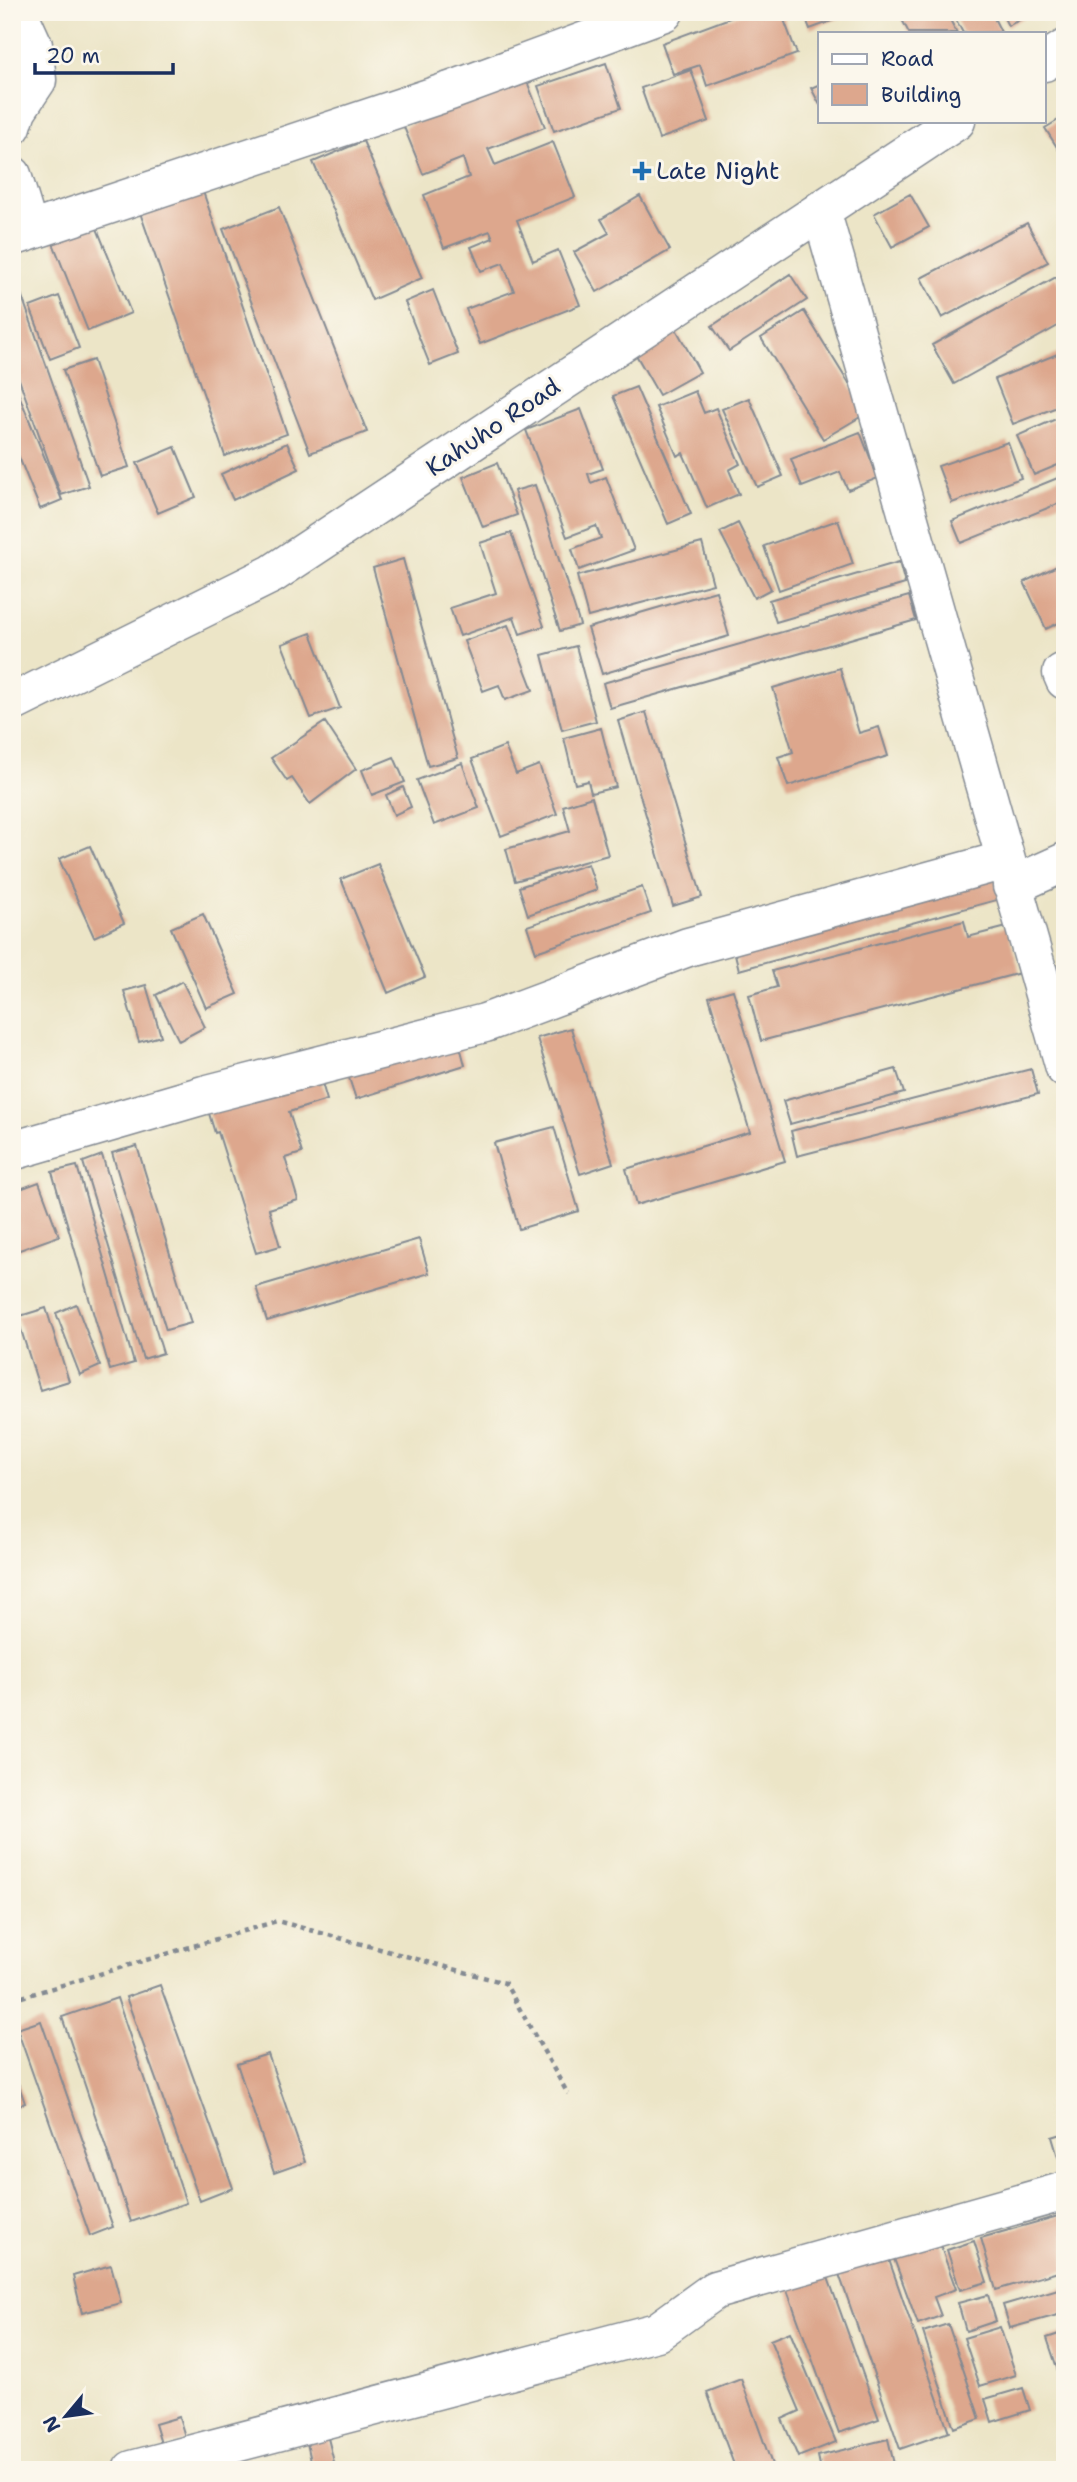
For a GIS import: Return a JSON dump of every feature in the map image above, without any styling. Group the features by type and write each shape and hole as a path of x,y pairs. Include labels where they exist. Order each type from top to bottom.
{"street":[{"path":"12,126 17,110 37,80 33,44 18,12"},
{"path":"12,174 21,234 450,91 664,12"},
{"path":"1046,61 1065,48"},
{"name":"Kahuho Road","path":"12,703 272,574 954,122"},
{"path":"821,210 1009,873 1052,979 1065,1068"},
{"path":"1065,673 1062,673 1065,680"},
{"path":"12,1151 204,1095 485,1023 688,947 1065,862"},
{"path":"132,2470 657,2332 715,2290 1065,2191"}],"path":[{"path":"12,2000 277,1921 505,1983 568,2094"}],"building":[{"path":"746,12 781,12 797,54 707,86 700,65 673,74 662,43"},
{"path":"803,12 847,12 848,15 810,29"},
{"path":"898,12 946,12 956,32 908,32"},
{"path":"952,12 991,12 1001,32 962,32"},
{"path":"1001,12 1034,12 1008,26"},
{"path":"606,63 621,108 554,131 538,86"},
{"path":"691,70 709,121 659,139 641,88"},
{"path":"526,79 545,127 488,149 495,165 553,142 575,197 517,220 533,261 558,250 580,305 480,344 466,309 514,291 503,263 481,271 471,247 493,238 490,231 444,248 424,195 469,177 463,158 423,174 404,127"},
{"path":"818,85 818,101 811,88"},
{"path":"1065,116 1065,160 1045,128"},
{"path":"363,141 422,278 372,300 313,162"},
{"path":"200,183 287,434 225,456 137,204"},
{"path":"910,194 929,227 892,247 874,214"},
{"path":"640,196 670,250 597,292 574,252 609,233 601,219"},
{"path":"279,207 367,432 310,453 223,229"},
{"path":"94,221 131,313 88,331 51,238"},
{"path":"1027,223 1048,262 942,318 921,278"},
{"path":"13,271 89,486 61,495 12,360"},
{"path":"790,274 807,300 729,351 712,326"},
{"path":"1056,277 1065,293 1065,322 954,384 932,345"},
{"path":"433,290 458,354 430,365 405,302"},
{"path":"59,296 79,348 50,359 30,307"},
{"path":"804,311 867,413 823,439 761,338"},
{"path":"676,329 700,372 659,395 635,353"},
{"path":"1065,351 1065,404 1013,424 995,379"},
{"path":"93,360 129,467 100,476 63,370"},
{"path":"12,378 62,500 40,509 12,440"},
{"path":"636,387 691,514 668,524 613,396"},
{"path":"695,391 704,413 716,408 740,464 729,470 739,494 707,508 683,453 677,456 656,407"},
{"path":"749,398 783,476 757,487 722,409"},
{"path":"581,409 603,469 588,474 591,483 606,477 634,550 579,570 572,549 601,538 596,526 567,537 526,430"},
{"path":"1065,415 1065,462 1034,475 1017,436"},
{"path":"860,432 878,478 848,490 840,472 802,487 791,459"},
{"path":"1008,442 1021,478 952,503 938,466"},
{"path":"287,443 299,469 233,500 221,474"},
{"path":"175,447 196,497 158,513 137,463"},
{"path":"497,463 517,515 483,527 463,477"},
{"path":"1065,475 1065,501 961,543 952,521"},
{"path":"535,485 580,625 560,631 514,491"},
{"path":"838,520 853,564 779,590 764,546"},
{"path":"738,523 771,589 754,598 720,532"},
{"path":"511,533 544,626 520,634 514,617 460,636 450,608 496,593 480,543"},
{"path":"702,543 713,584 588,617 577,576"},
{"path":"403,559 458,758 428,766 373,568"},
{"path":"899,562 905,584 776,622 769,600"},
{"path":"1065,562 1065,620 1046,629 1024,582"},
{"path":"716,591 729,636 602,674 588,628"},
{"path":"909,596 916,620 610,708 603,683"},
{"path":"508,625 533,690 505,700 499,685 483,691 464,641"},
{"path":"311,633 340,708 311,718 282,644"},
{"path":"576,646 596,721 562,730 542,655"},
{"path":"840,668 859,733 879,727 888,756 788,786 778,757 793,752 773,688"},
{"path":"646,712 702,897 673,906 618,721"},
{"path":"325,722 356,769 310,804 292,778 287,781 271,758"},
{"path":"601,728 616,787 591,793 588,781 575,784 564,738"},
{"path":"505,746 516,774 539,765 557,814 501,836 472,759"},
{"path":"394,757 405,782 372,795 362,770"},
{"path":"462,763 479,808 434,825 417,780"},
{"path":"403,787 411,807 394,815 386,795"},
{"path":"592,797 608,855 515,881 506,849 570,831 563,806"},
{"path":"90,846 124,923 94,937 59,859"},
{"path":"378,864 425,977 388,993 341,879"},
{"path":"588,864 597,890 528,915 519,887"},
{"path":"993,871 1000,899 739,970 732,942"},
{"path":"642,887 651,913 536,952 527,926"},
{"path":"203,914 238,994 206,1008 171,928"},
{"path":"964,921 968,937 1007,927 1020,973 761,1041 749,995 777,987 772,971"},
{"path":"182,981 205,1027 179,1041 156,995"},
{"path":"146,985 161,1036 139,1042 124,991"},
{"path":"733,990 785,1161 636,1205 626,1169 750,1132 709,997"},
{"path":"571,1028 613,1163 580,1174 537,1038"},
{"path":"457,1035 465,1065 356,1099 346,1069"},
{"path":"896,1069 904,1093 790,1124 783,1101"},
{"path":"1031,1069 1038,1094 797,1156 791,1131"},
{"path":"319,1073 327,1100 289,1112 302,1153 285,1158 298,1200 269,1209 280,1246 256,1253 218,1132 215,1133 207,1107"},
{"path":"554,1127 579,1211 519,1229 494,1143"},
{"path":"137,1146 191,1323 166,1330 112,1153"},
{"path":"102,1155 163,1353 143,1359 83,1162"},
{"path":"77,1166 134,1363 110,1370 52,1172"},
{"path":"39,1182 59,1236 14,1252 12,1192"},
{"path":"419,1239 429,1273 267,1321 256,1287"},
{"path":"76,1304 100,1366 80,1375 56,1313"},
{"path":"46,1308 69,1381 40,1390 17,1317"},
{"path":"160,1985 233,2188 200,2201 126,1997"},
{"path":"117,1998 186,2203 131,2222 62,2017"},
{"path":"41,2021 113,2227 90,2236 17,2029"},
{"path":"268,2054 305,2162 274,2173 237,2064"},
{"path":"12,2066 25,2103 12,2107"},
{"path":"1065,2133 1065,2155 1058,2157 1052,2137"},
{"path":"1065,2214 1065,2270 996,2290 981,2238"},
{"path":"938,2239 956,2289 934,2297 941,2316 918,2324 893,2256"},
{"path":"974,2241 987,2282 960,2290 947,2250"},
{"path":"887,2254 949,2432 900,2449 838,2271"},
{"path":"111,2265 121,2303 82,2313 73,2276"},
{"path":"826,2272 879,2419 839,2433 786,2287"},
{"path":"1065,2287 1065,2313 1010,2328 1003,2305"},
{"path":"988,2295 996,2321 966,2331 958,2303"},
{"path":"948,2324 980,2419 954,2428 923,2332"},
{"path":"1000,2327 1016,2375 980,2386 964,2338"},
{"path":"790,2332 836,2442 798,2457 782,2419 800,2411 770,2340"},
{"path":"1065,2332 1065,2389 1064,2389 1047,2338"},
{"path":"741,2379 774,2470 736,2470 707,2392"},
{"path":"1023,2388 1030,2410 992,2422 985,2399"},
{"path":"179,2417 186,2440 162,2447 155,2424"},
{"path":"328,2438 336,2470 313,2470 307,2443"},
{"path":"888,2439 894,2464 868,2470 821,2470 818,2456"}],"place":[{"name":"Late Night","path":"642,171"}]}
